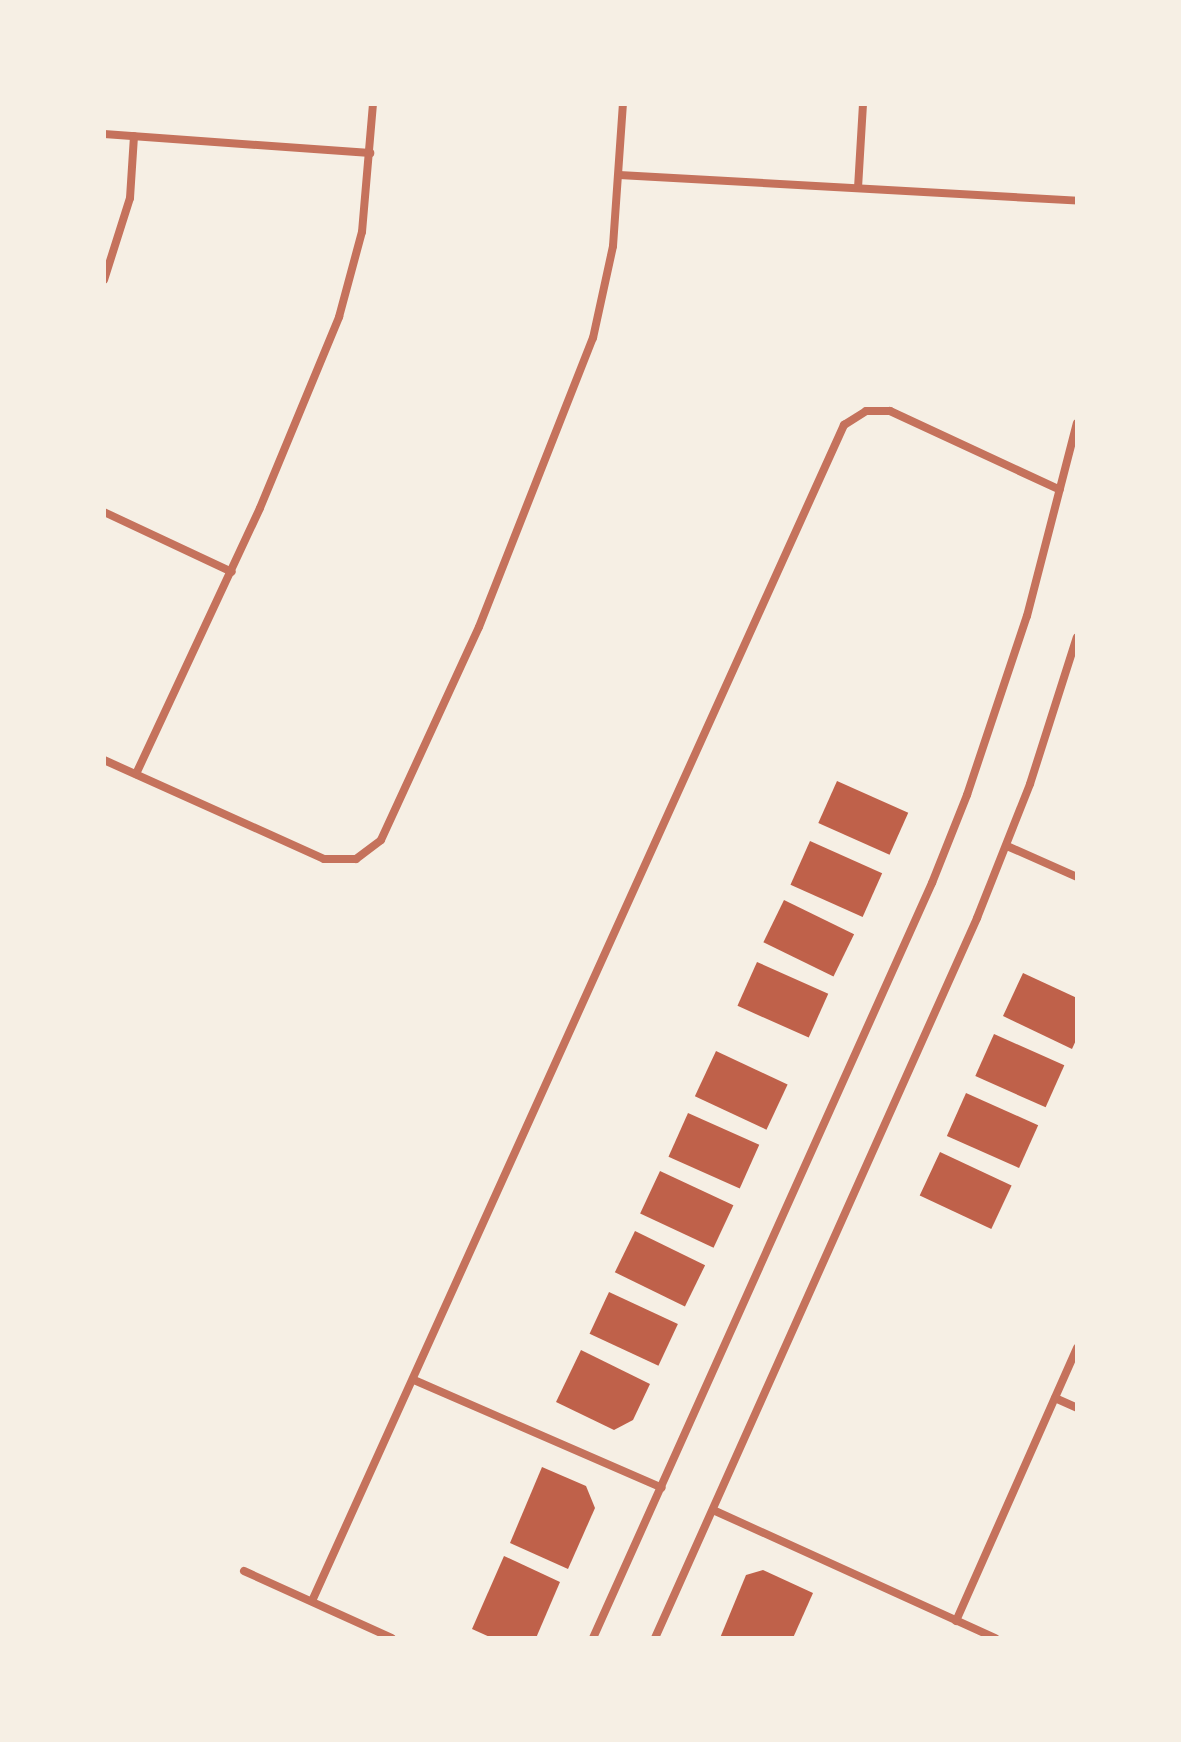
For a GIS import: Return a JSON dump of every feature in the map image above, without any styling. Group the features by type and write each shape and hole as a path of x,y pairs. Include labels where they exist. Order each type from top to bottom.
{"street":[{"path":"136,774 232,572 339,317 362,232 373,104"},
{"path":"104,760 324,859 356,859 381,840 479,627 577,385 605,291 619,175 623,104"},
{"path":"858,188 863,104"},
{"path":"104,134 370,153"},
{"path":"104,280 130,198 134,136"},
{"path":"619,175 1077,201"},
{"path":"312,1601 844,425 866,411 890,411 1060,490"},
{"path":"593,1638 932,883 998,706 1027,616 1077,423"},
{"path":"104,512 232,572"},
{"path":"655,1638 1007,846 1077,637"},
{"path":"1007,846 1077,877"},
{"path":"956,1621 1077,1348"},
{"path":"414,1380 662,1488"},
{"path":"1055,1398 1077,1408"},
{"path":"713,1510 995,1638"},
{"path":"244,1571 392,1638"}],"building":[{"path":"837,781 908,813 890,855 818,823"},
{"path":"810,841 882,873 863,917 790,885"},
{"path":"784,900 854,934 834,976 763,942"},
{"path":"757,962 828,994 809,1038 737,1006"},
{"path":"1023,973 1077,998 1077,1038 1072,1049 1003,1016"},
{"path":"994,1034 1064,1065 1046,1107 975,1076"},
{"path":"716,1051 788,1084 766,1130 695,1096"},
{"path":"966,1093 1038,1125 1019,1168 947,1136"},
{"path":"688,1113 759,1145 740,1189 668,1157"},
{"path":"940,1152 1012,1185 991,1229 920,1196"},
{"path":"660,1171 733,1205 714,1248 640,1214"},
{"path":"635,1231 705,1265 685,1307 615,1272"},
{"path":"609,1292 678,1324 658,1366 590,1334"},
{"path":"581,1350 650,1384 633,1420 614,1430 556,1402"},
{"path":"542,1467 586,1486 595,1508 568,1569 510,1543"},
{"path":"504,1556 560,1582 536,1638 492,1638 472,1629"},
{"path":"763,1570 813,1593 793,1638 720,1638 746,1575"}]}
